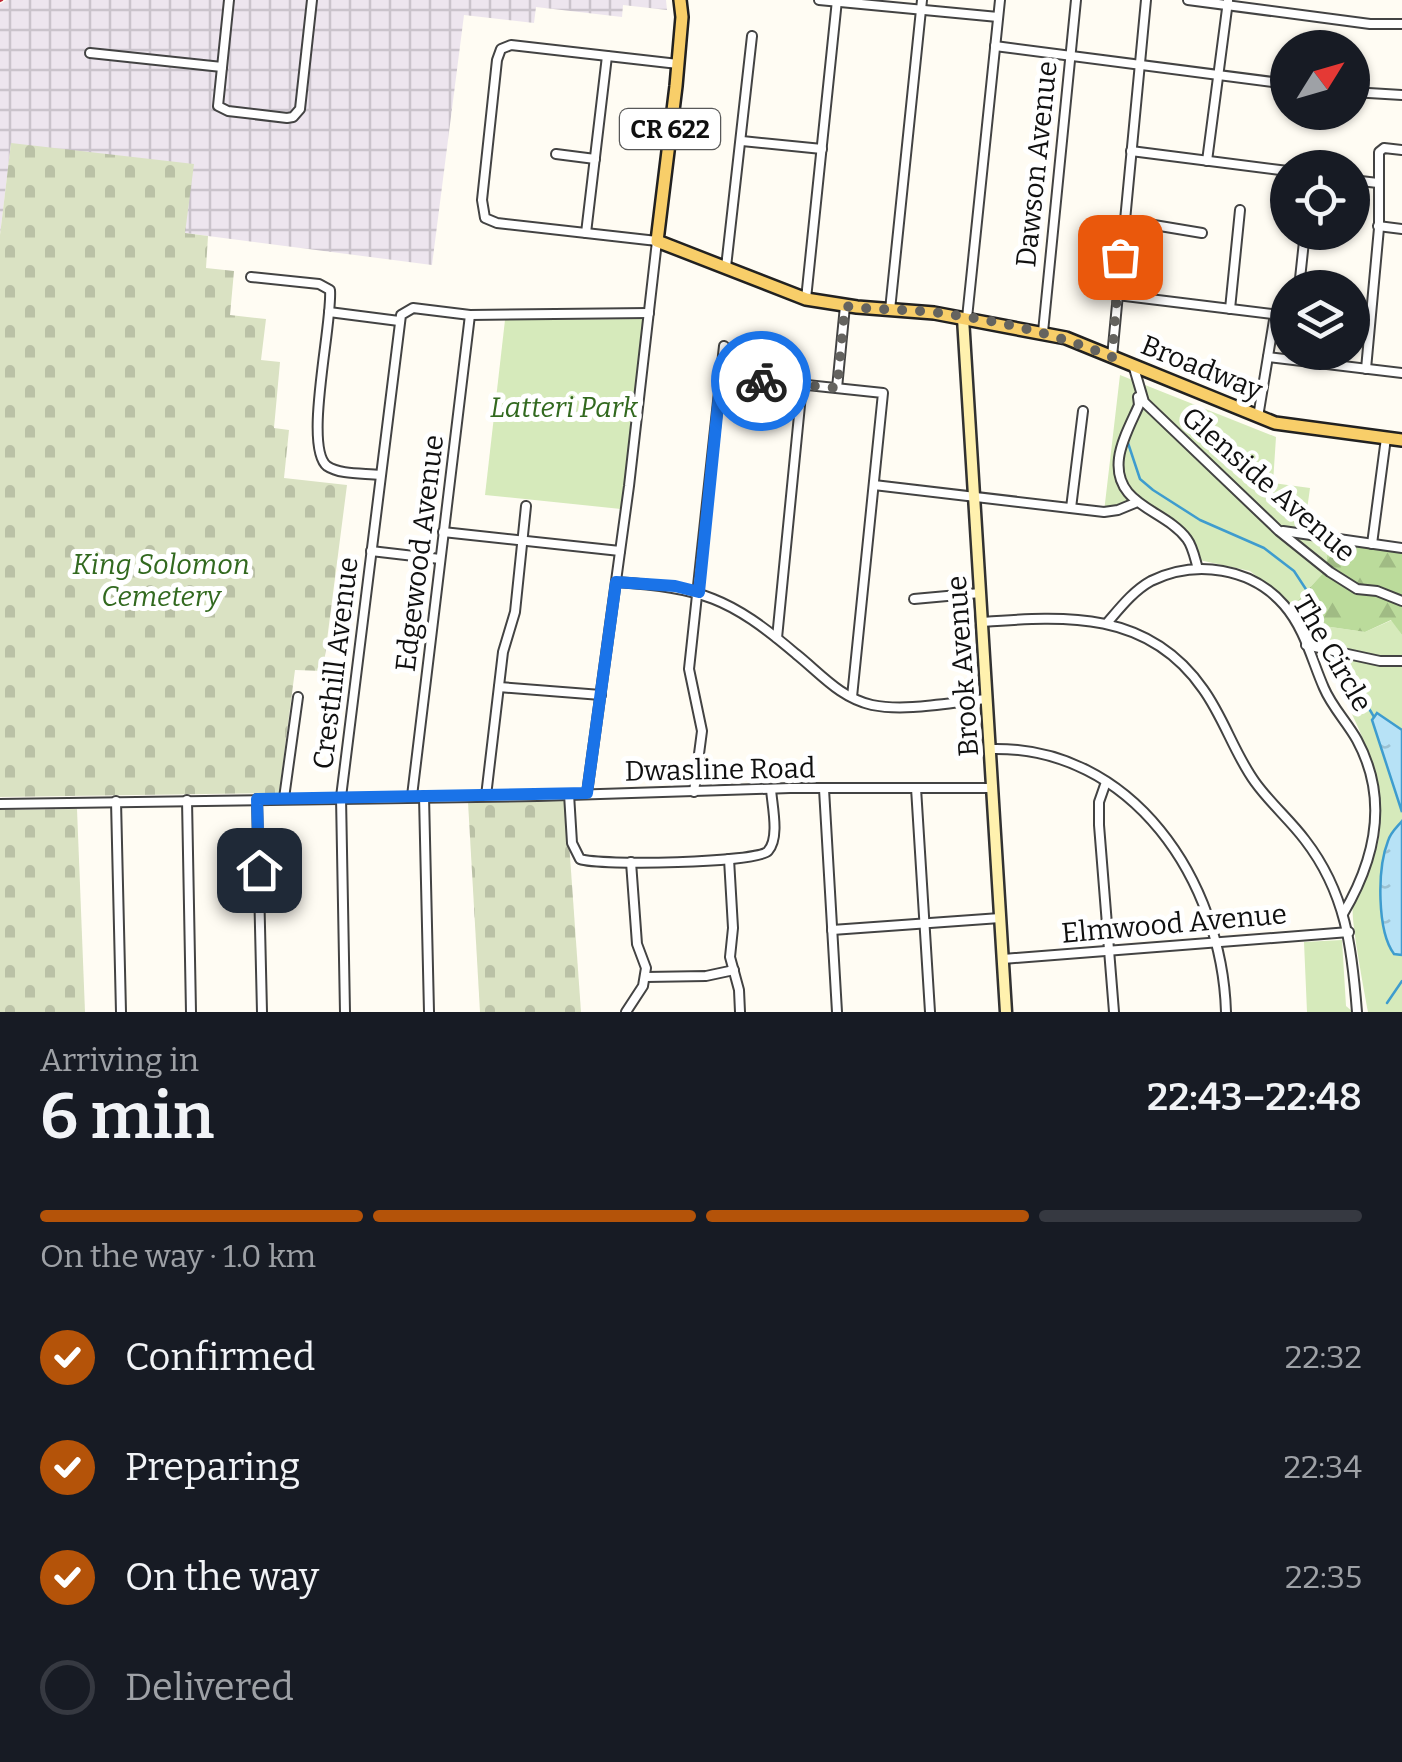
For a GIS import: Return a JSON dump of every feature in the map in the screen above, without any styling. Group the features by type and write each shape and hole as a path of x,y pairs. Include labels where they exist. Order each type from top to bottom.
{"main road":[{"name":"CR 622","path":"658,241 678,64 680,0"},
{"name":"CR 622","path":"682,17 688,0"},
{"name":"Broadway","path":"658,241 806,298 845,306 928,312 1043,332 1284,425 1402,440"},
{"name":"Brook Avenue","path":"965,318 1006,1012"}],"street":[{"path":"229,0 218,106 229,111 280,117 293,117 300,109 312,0"},
{"path":"819,0 921,5 998,18"},
{"path":"965,318 1000,0"},
{"name":"Dawson Avenue","path":"1043,332 1076,0"},
{"path":"1112,357 1146,0"},
{"path":"1188,0 1227,2 1370,24 1402,24"},
{"path":"806,298 837,1"},
{"path":"1207,160 1227,2"},
{"path":"890,310 921,5"},
{"path":"726,267 752,36"},
{"path":"587,793 658,241 491,222 481,209 498,54 510,45 678,64"},
{"path":"995,46 1270,82"},
{"path":"90,52 222,68"},
{"path":"586,233 607,56"},
{"path":"1370,93 1402,95"},
{"path":"742,140 822,149"},
{"path":"1370,321 1380,150 1402,150"},
{"path":"1131,151 1270,169"},
{"path":"556,154 595,158"},
{"path":"1370,182 1378,183"},
{"path":"1230,309 1240,210"},
{"path":"1124,220 1202,233"},
{"path":"1378,226 1402,229"},
{"path":"250,278 323,284 330,290 317,406 320,457 338,470 380,475"},
{"path":"1117,295 1270,313"},
{"path":"837,388 845,306"},
{"path":"329,312 399,321 406,310 413,308 470,314 649,314"},
{"name":"Edgewood Avenue","path":"412,796 470,314"},
{"name":"Cresthill Avenue","path":"344,1012 341,798 399,321"},
{"path":"1258,416 1270,345"},
{"path":"694,792 702,731 689,670 724,346"},
{"path":"1134,368 1139,405 1119,456 1120,478 1135,503 1178,528 1190,543 1198,569"},
{"name":"Glenside Avenue","path":"1134,368 1144,402 1279,530 1330,572 1357,588 1402,601"},
{"path":"1370,369 1402,373"},
{"path":"721,376 883,393 852,697"},
{"path":"777,638 802,385"},
{"path":"1071,508 1083,411"},
{"path":"1372,544 1386,438"},
{"path":"874,485 1104,512 1135,503"},
{"path":"486,796 503,652 515,612 526,506"},
{"path":"1279,530 1402,548"},
{"path":"443,532 620,551"},
{"path":"371,551 440,560"},
{"name":"The Circle","path":"1107,623 1133,594 1151,581 1198,569 1235,573 1268,590 1290,612 1326,693 1362,750 1374,791 1372,849 1362,882 1343,914"},
{"path":"616,582 675,586 727,604 777,638 838,690 868,704 987,699"},
{"path":"914,598 980,593"},
{"path":"982,622 1048,617 1107,623 1150,641 1198,682 1253,779 1317,857 1349,932 1357,1012"},
{"path":"1306,644 1380,660 1402,660"},
{"path":"499,688 600,696"},
{"path":"284,798 298,697"},
{"path":"990,749 1019,749 1072,763 1136,805 1184,862 1206,905 1224,968 1226,1012"},
{"path":"1106,782 1099,802 1114,1012"},
{"path":"916,788 930,1012"},
{"name":"Dwasline Road","path":"0,804 992,788"},
{"path":"570,794 573,850 580,859 631,862 758,858 772,846 771,789"},
{"path":"824,789 836,1012"},
{"path":"424,796 429,1012"},
{"path":"257,799 262,1012"},
{"path":"187,800 191,1012"},
{"path":"116,802 121,1012"},
{"path":"730,859 730,957 740,1012"},
{"path":"626,1012 646,978 636,937 631,862"},
{"path":"832,930 1000,918"},
{"name":"Elmwood Avenue","path":"1003,960 1349,932"},
{"path":"646,978 706,976 734,970"}],"shaded area":[{"path":"7,0 666,0 667,10 623,5 622,17 536,7 534,23 464,15 432,265 185,233 11,144 0,235 0,4"}],"green space":[{"name":"King Solomon Cemetery","path":"11,143 194,164 185,233 208,236 206,268 234,271 230,315 266,319 261,360 280,362 274,428 289,430 284,478 347,485 323,671 295,670 279,793 0,797 0,235"},
{"name":"Latteri Park","path":"643,319 621,509 485,495 505,320"},
{"path":"1120,375 1276,437 1273,483 1310,488 1303,539 1329,543 1325,571 1293,606 1250,571 1199,560 1187,541 1134,503 1104,512"},
{"path":"1329,543 1402,550 1402,635 1391,620 1365,632 1303,623 1293,606 1325,571"},
{"path":"1392,620 1402,635 1402,1012 1368,1012 1353,907 1376,849 1380,828 1375,774 1355,721 1303,623 1365,632"},
{"path":"566,800 581,1012 480,1012 468,802"},
{"path":"77,809 85,1012 0,1012 0,810"},
{"path":"1342,940 1346,1006 1353,1012 1307,1012 1304,942"}],"water":[{"path":"1377,713 1402,730 1402,812 1372,720"},
{"path":"1402,821 1402,955 1394,954 1388,944 1380,899 1384,853 1390,835"}],"waterway":[{"path":"1128,443 1140,479 1153,490 1200,520 1264,548 1294,571 1313,600 1330,648"},
{"path":"1333,655 1374,717"},
{"path":"1387,1003 1402,981"}],"way so far":[{"path":"761,381 837,388 845,306 934,313 1043,332 1112,357 1120,257"}],"route":[{"path":"259,870 257,799 587,793 616,582 675,586 699,592 721,376 761,381"}]}
